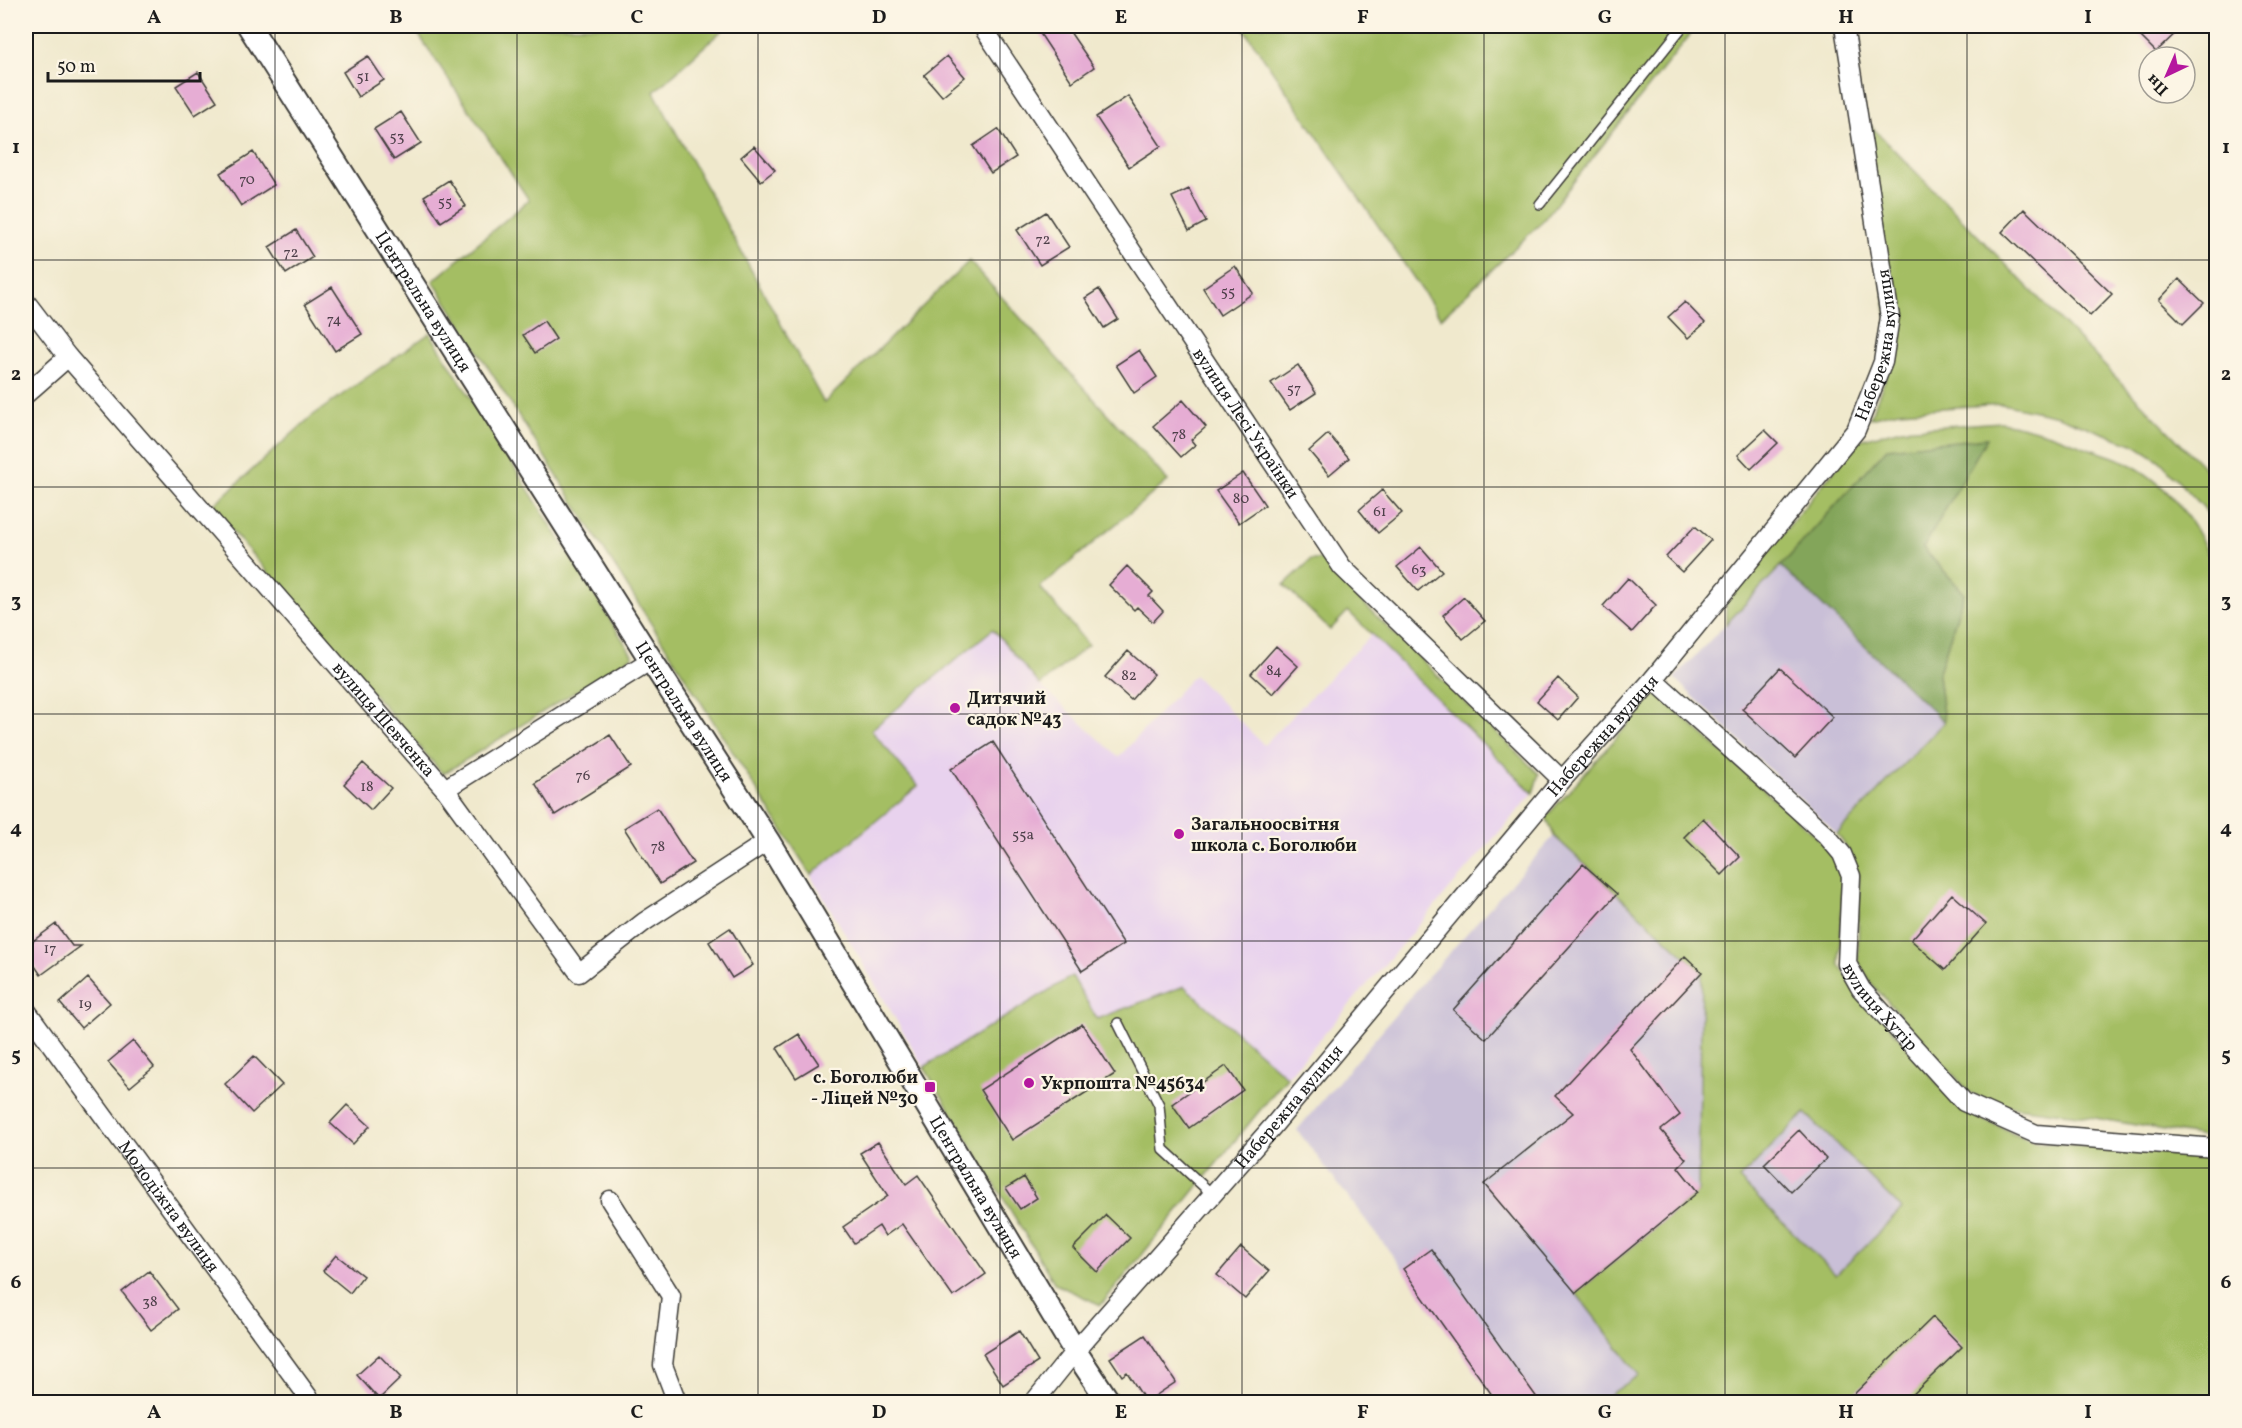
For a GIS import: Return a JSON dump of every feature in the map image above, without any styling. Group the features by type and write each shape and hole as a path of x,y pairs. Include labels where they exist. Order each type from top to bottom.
{"street":[{"name":"Центральна вулиця","path":"249,26 768,841 1075,1351 1109,1402"},
{"name":"вулиця Лесі Українки","path":"982,26 1342,567 1562,780"},
{"name":"Набережна вулиця","path":"1075,1351 1213,1195 1562,780 1653,679 1856,430 1883,362 1890,317 1844,26"},
{"name":"вулиця Шевченка","path":"26,302 68,357 444,789 579,973 644,922 768,841"},
{"path":"26,394 68,357"},
{"path":"444,789 651,660"},
{"name":"вулиця Хутір","path":"1653,679 1826,835 1842,854 1851,876 1847,964 1862,989 1964,1102 2036,1134 2217,1148"},
{"name":"Молодіжна вулиця","path":"26,1010 312,1402"},
{"path":"610,1200 671,1296 663,1365 677,1402"},
{"path":"1034,1402 1075,1351"}],"lane":[{"path":"1540,204 1683,26"},
{"path":"1118,1023 1159,1105 1162,1149 1213,1195"}],"shaded area":[{"path":"1781,566 1944,722 1837,834 1674,678"},
{"name":"Загальноосвітня школа с. Боголюби","path":"993,629 1040,685 1119,757 1194,675 1264,745 1372,634 1533,793 1287,1077 1184,987 1096,1020 1072,977 924,1067 811,876 918,787 871,730"},
{"path":"1554,836 1702,972 1698,1192 1576,1293 1639,1375 1599,1402 1497,1402 1403,1269 1297,1130 1424,981"},
{"path":"1805,1113 1902,1209 1836,1275 1739,1179"}],"green space":[{"path":"413,26 727,26 654,92 824,403 969,261 1168,481 1040,587 1088,645 1040,685 993,629 871,730 918,786 811,875 433,281 529,200"},
{"path":"1242,26 1697,26 1541,223 1441,318"},
{"path":"1867,122 2216,480 2216,527 2204,508 2160,461 2137,446 2058,416 2002,404 1899,411 1870,418 1891,364"},
{"path":"430,333 633,656 443,774 211,507 312,416"},
{"path":"2001,422 2067,440 2121,460 2146,474 2160,485 2184,511 2194,526 2216,574 2216,1139 2078,1115 2001,1105 1970,1093 1871,983 1858,961 1859,875 1848,849 1837,834 1944,722 1938,675 1964,593 1923,548 1986,439 1887,448 1726,624 1726,603 1859,440 1901,429"},
{"path":"1987,438 1923,548 1964,593 1938,675 1944,722 1781,566 1887,448"},
{"path":"1311,560 1323,560 1333,574 1539,774 1533,793 1348,611 1330,630 1284,585"},
{"path":"1656,693 1820,840 1835,858 1843,878 1839,966 1959,1109 2034,1142 2216,1156 2216,1397 2208,1402 1599,1402 1639,1375 1576,1293 1698,1192 1702,972 1554,836 1546,817","holes":["1805,1113 1902,1209 1836,1275 1739,1179"]},
{"path":"1072,976 1097,1019 1184,986 1287,1077 1101,1305 1055,1284 924,1067"}],"building":[{"path":"1035,26 1066,26 1094,67 1072,82"},
{"path":"2130,26 2183,26 2163,45 2149,45"},
{"path":"368,56 384,80 358,97 343,72"},
{"path":"947,56 965,77 942,96 924,75"},
{"path":"198,72 217,101 195,115 176,86"},
{"path":"1128,96 1161,146 1129,167 1096,117"},
{"path":"401,112 421,143 394,160 374,129"},
{"path":"998,129 1016,157 991,173 973,146"},
{"path":"754,146 775,170 761,181 741,157"},
{"path":"253,152 274,185 241,206 220,173"},
{"path":"449,180 466,206 441,222 424,196"},
{"path":"1189,189 1206,222 1189,231 1172,197"},
{"path":"2024,209 2112,294 2090,316 2002,232"},
{"path":"1046,212 1069,247 1040,265 1017,230"},
{"path":"296,230 313,257 286,274 269,247"},
{"path":"1235,266 1253,293 1220,315 1203,288"},
{"path":"2179,279 2204,303 2183,324 2159,300"},
{"path":"332,287 362,334 335,351 305,304"},
{"path":"1099,289 1118,319 1104,328 1085,298"},
{"path":"1685,302 1705,323 1688,338 1668,317"},
{"path":"544,321 556,339 535,353 523,335"},
{"path":"1139,350 1157,377 1134,393 1116,365"},
{"path":"1298,365 1316,393 1290,410 1271,383"},
{"path":"1183,400 1206,427 1191,440 1195,445 1181,457 1153,426"},
{"path":"1765,430 1778,443 1751,469 1738,455"},
{"path":"1328,434 1349,458 1329,475 1309,451"},
{"path":"1243,473 1265,505 1239,523 1216,491"},
{"path":"1382,490 1402,513 1378,533 1359,510"},
{"path":"1695,526 1711,540 1682,572 1666,557"},
{"path":"1421,547 1442,571 1418,591 1397,567"},
{"path":"1127,566 1153,592 1149,596 1163,611 1153,622 1137,607 1134,610 1109,585"},
{"path":"1628,578 1656,605 1632,632 1603,606"},
{"path":"1464,597 1485,621 1463,639 1443,615"},
{"path":"1276,646 1298,666 1273,694 1251,674"},
{"path":"1128,651 1154,674 1131,700 1105,677"},
{"path":"1780,668 1833,717 1795,758 1742,709"},
{"path":"1558,678 1578,697 1558,720 1537,701"},
{"path":"610,735 631,767 555,815 535,783"},
{"path":"993,742 1124,944 1082,971 951,769"},
{"path":"363,763 391,788 371,810 344,784"},
{"path":"657,808 693,863 660,884 624,828"},
{"path":"1703,818 1740,857 1722,875 1684,837"},
{"path":"1583,864 1617,894 1486,1039 1453,1010"},
{"path":"1952,894 1986,924 1945,970 1911,940"},
{"path":"56,924 72,946 81,946 41,975 26,953 26,946"},
{"path":"730,928 753,965 732,978 709,942"},
{"path":"1685,956 1702,972 1630,1049 1680,1115 1661,1130 1686,1159 1678,1167 1698,1192 1576,1293 1484,1184 1573,1113 1555,1096"},
{"path":"88,978 110,1003 81,1028 60,1003"},
{"path":"1082,1024 1115,1074 1012,1140 980,1090"},
{"path":"799,1034 819,1064 796,1078 777,1048"},
{"path":"133,1041 154,1067 130,1087 108,1062"},
{"path":"254,1056 282,1085 252,1113 225,1084"},
{"path":"1226,1066 1243,1090 1189,1128 1172,1104"},
{"path":"347,1105 370,1126 353,1144 330,1123"},
{"path":"1799,1130 1826,1159 1791,1192 1764,1164"},
{"path":"878,1142 906,1184 918,1175 986,1274 953,1297 902,1224 885,1236 879,1226 854,1243 843,1227 888,1196 860,1153"},
{"path":"1024,1177 1037,1198 1020,1209 1006,1188"},
{"path":"1106,1215 1130,1238 1097,1272 1073,1248"},
{"path":"1241,1247 1269,1271 1245,1299 1217,1275"},
{"path":"1431,1249 1540,1402 1497,1402 1403,1269"},
{"path":"336,1255 363,1276 350,1293 323,1271"},
{"path":"149,1271 178,1309 151,1330 122,1292"},
{"path":"1933,1317 1962,1347 1905,1402 1846,1402"},
{"path":"1019,1331 1038,1362 1003,1385 983,1354"},
{"path":"1145,1335 1176,1382 1146,1402 1127,1372 1122,1376 1110,1358"},
{"path":"379,1355 401,1378 379,1399 357,1375"}],"place":[{"name":"Дитячий садок №43","path":"955,708"},
{"name":"Загальноосвітня школа с. Боголюби","path":"1179,834"},
{"name":"Укрпошта №45634","path":"1029,1083"},
{"name":"с. Боголюби - Ліцей №30","path":"930,1087"}]}
